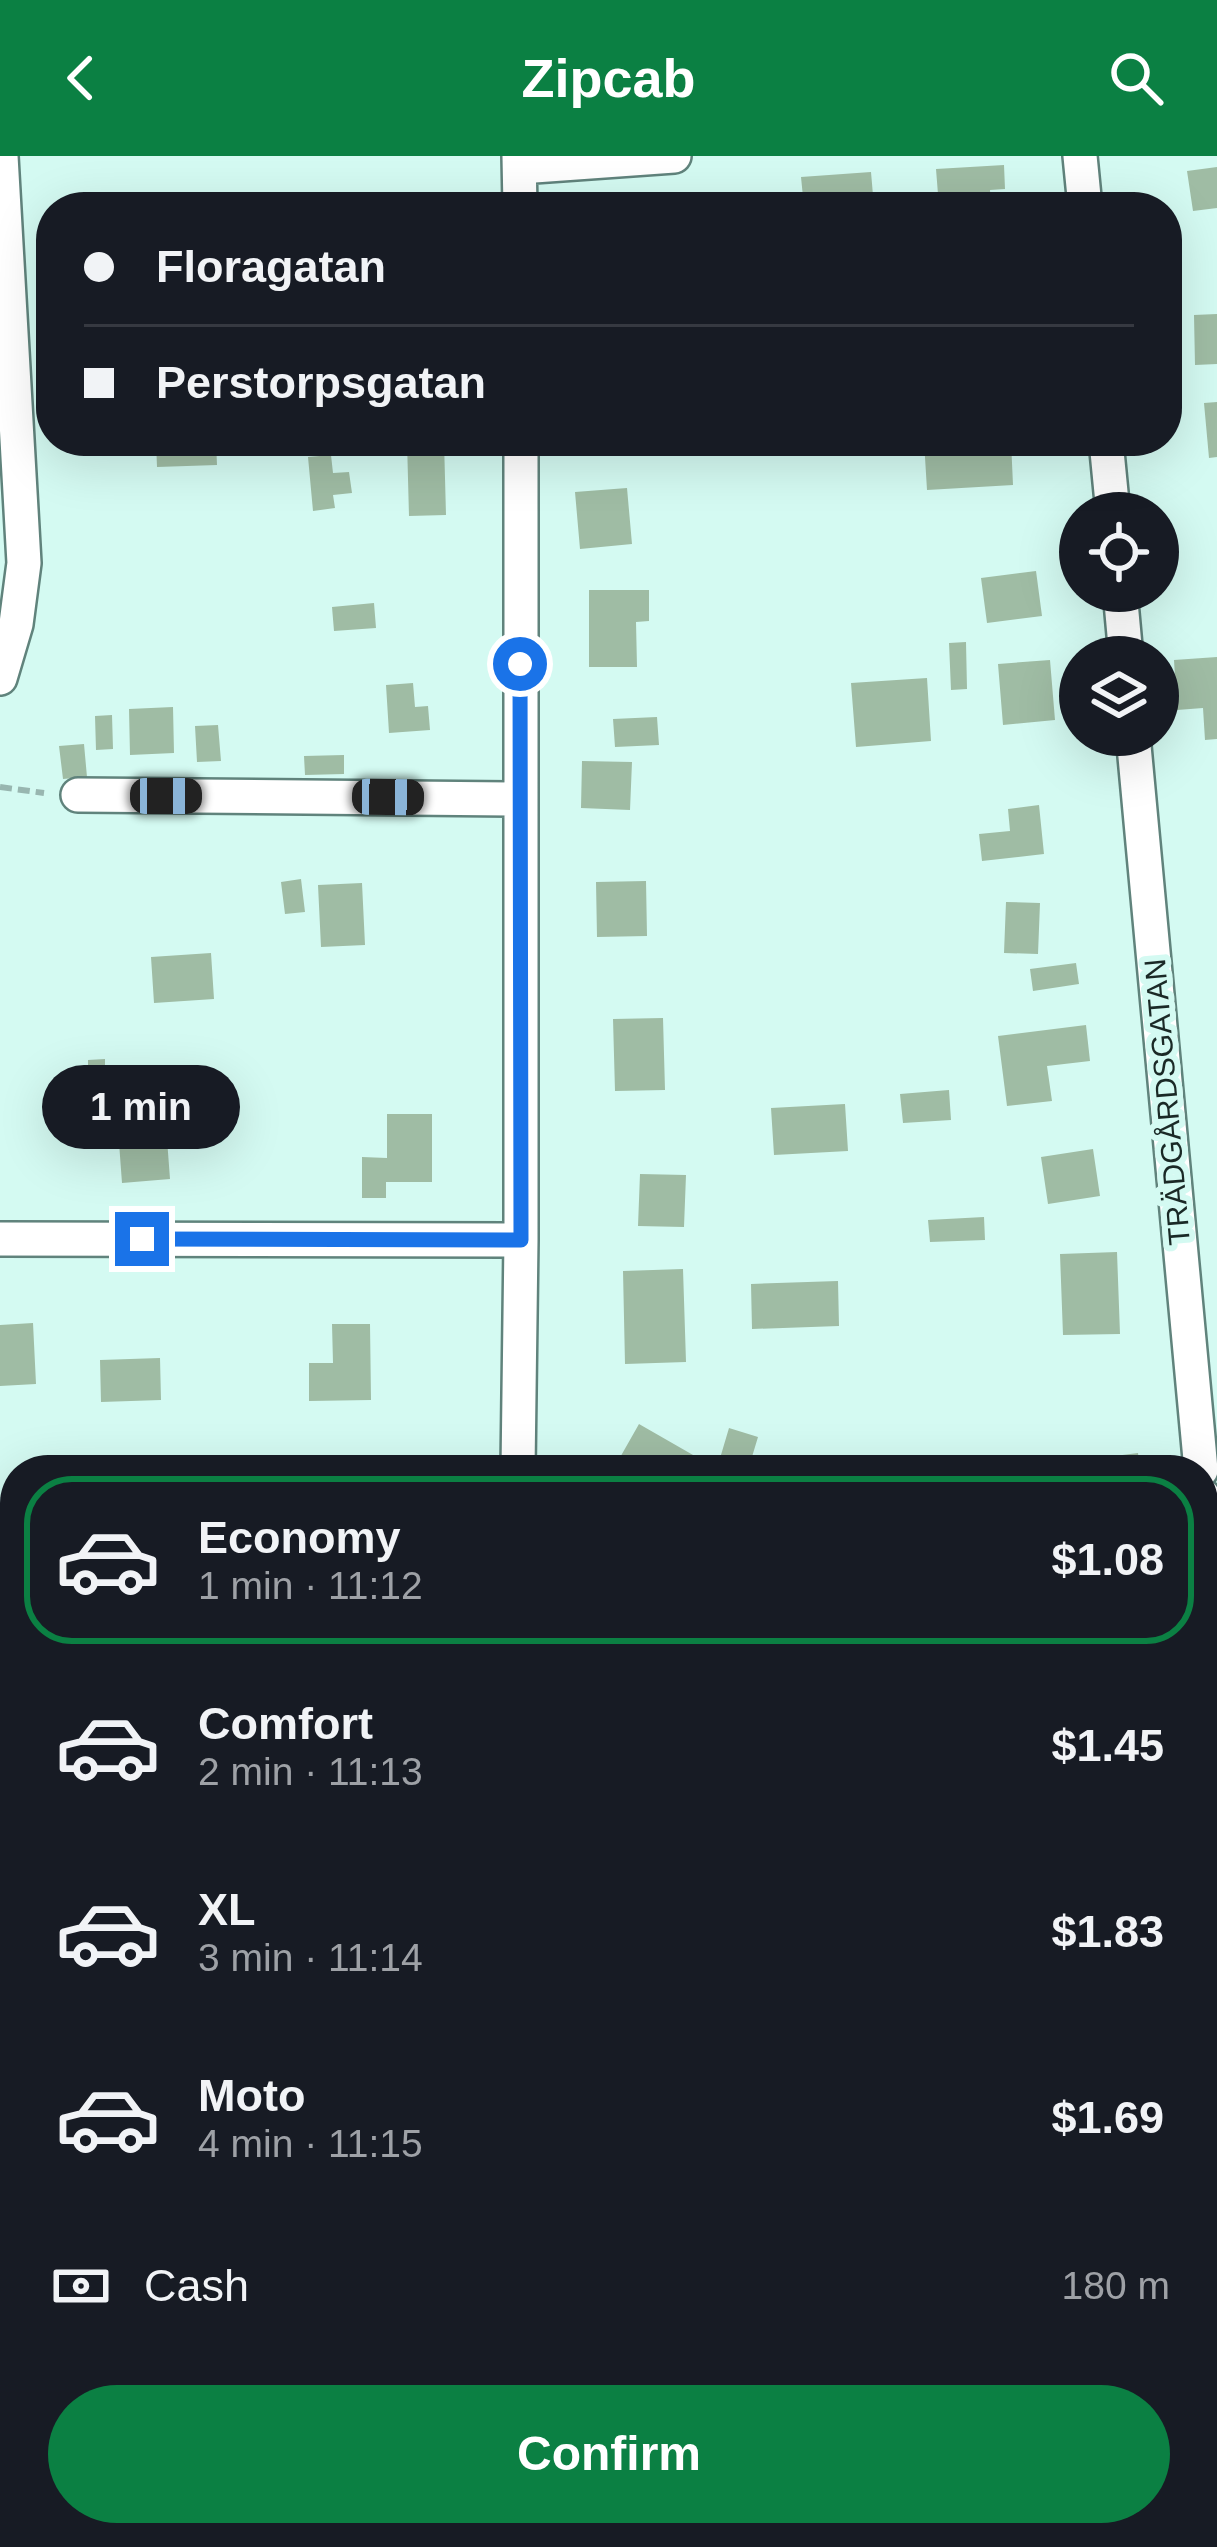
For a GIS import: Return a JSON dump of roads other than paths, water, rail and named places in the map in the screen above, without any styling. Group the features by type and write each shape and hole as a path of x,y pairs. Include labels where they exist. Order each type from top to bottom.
{"street":[{"path":"0,677 16,624 24,563 1,156"},
{"path":"520,192 519,162 674,156"},
{"path":"1080,156 1084,192"},
{"path":"518,1455 520,456"},
{"path":"1107,456 1111,492"},
{"name":"TRÄDGÅRDSGATAN","path":"1135,756 1200,1455"},
{"path":"78,795 520,799"},
{"path":"0,1239 521,1240"}]}
